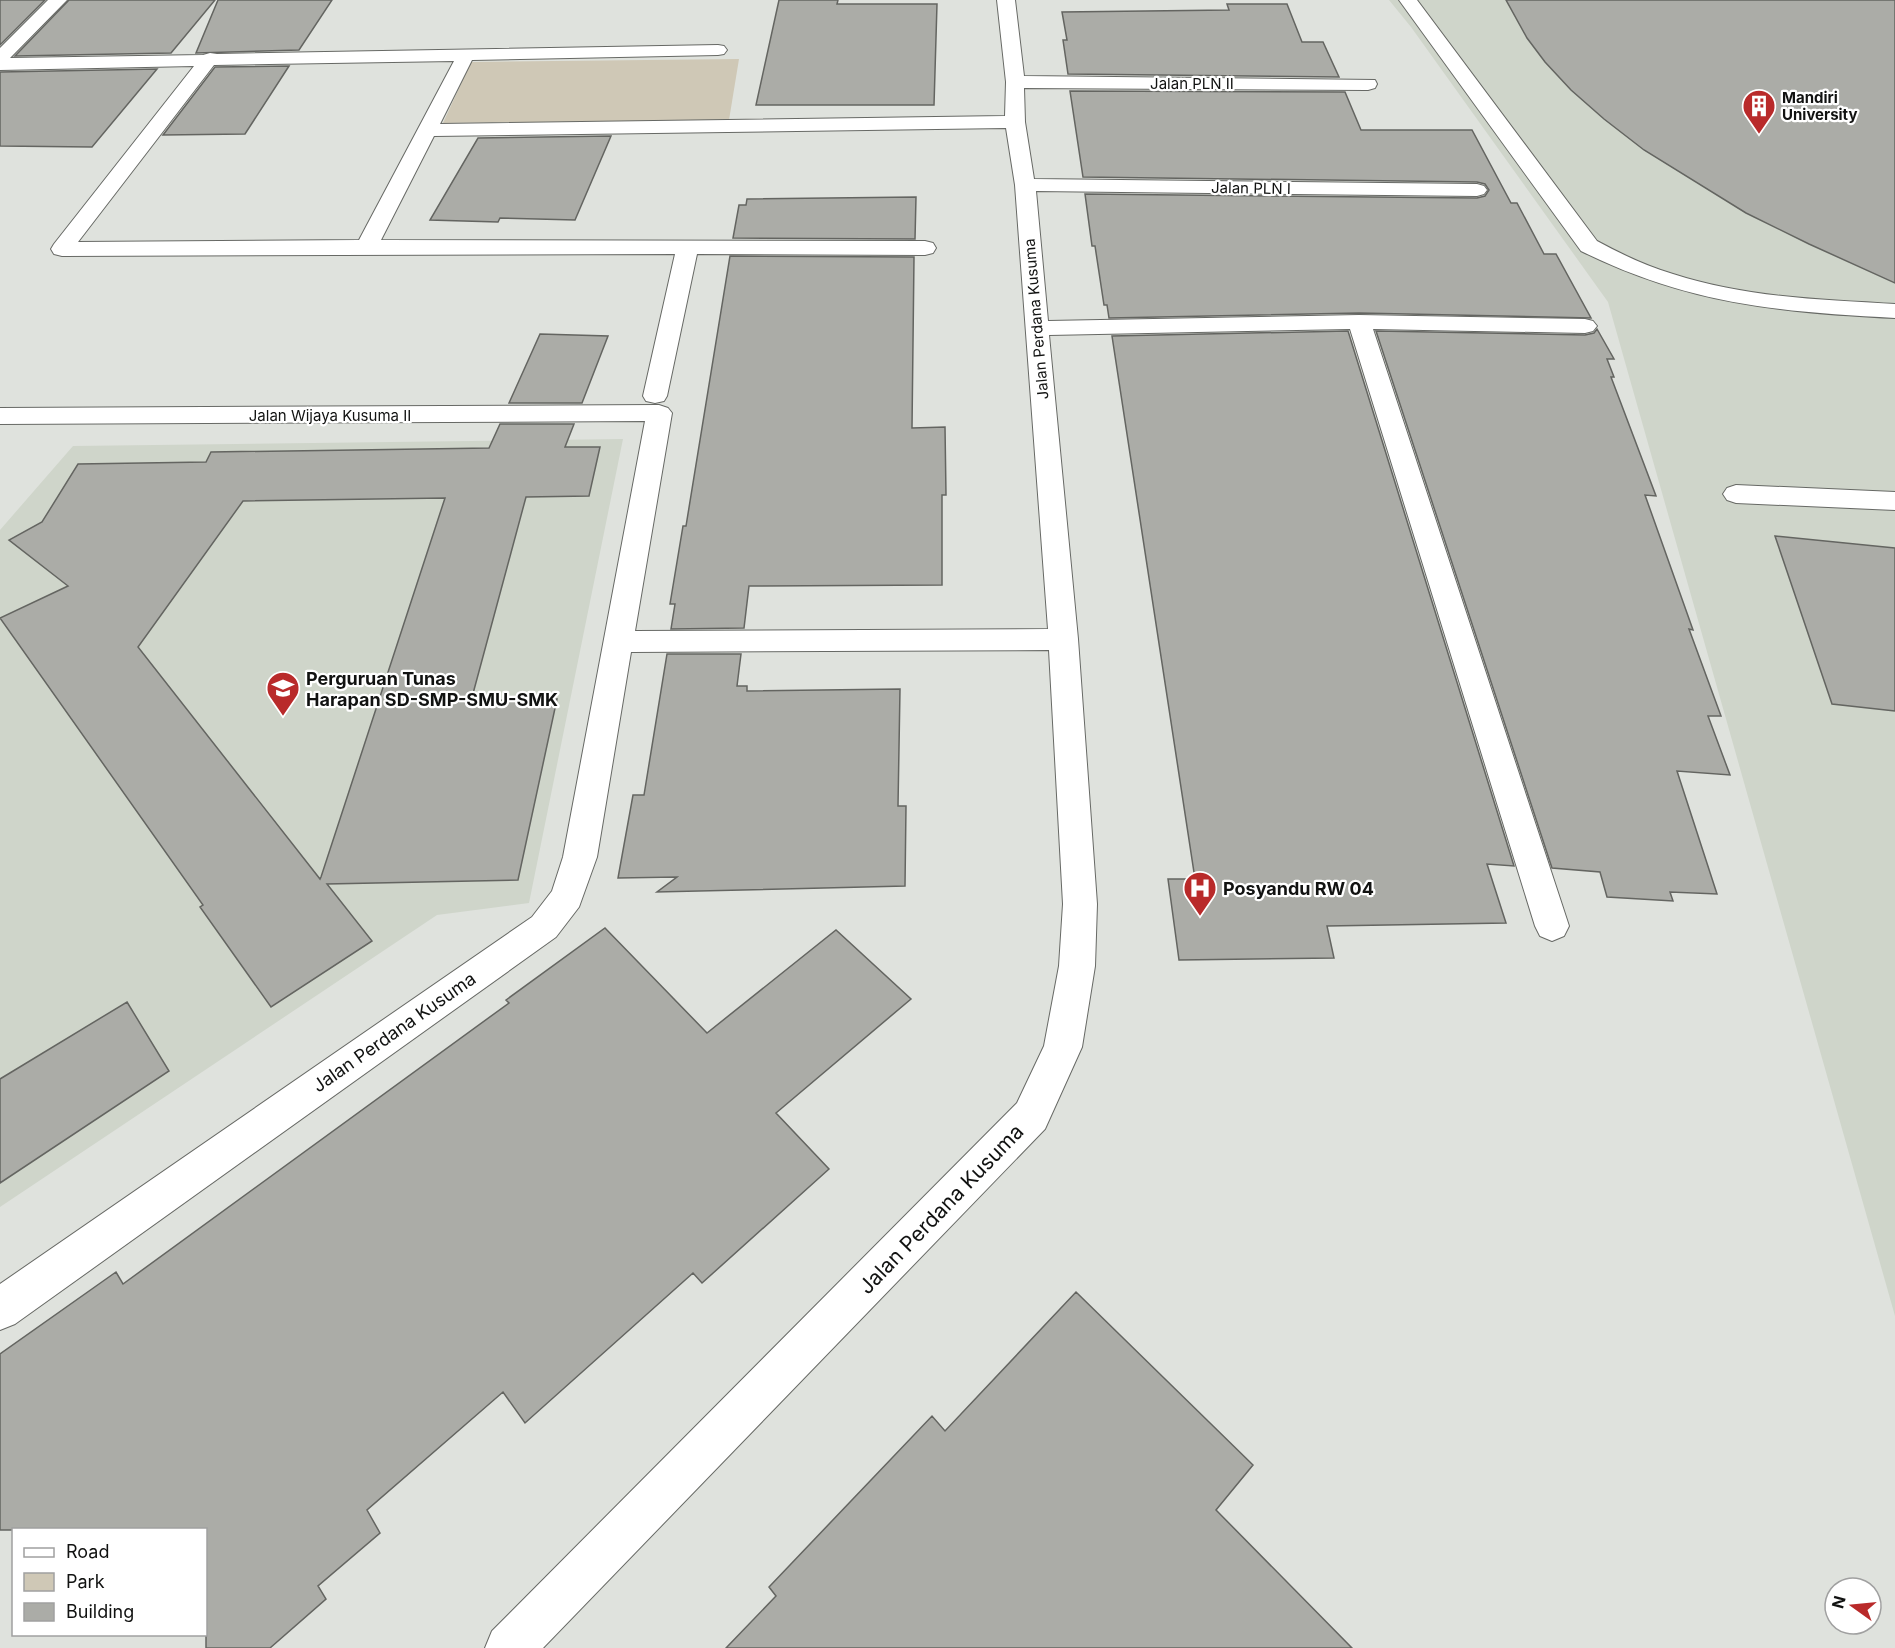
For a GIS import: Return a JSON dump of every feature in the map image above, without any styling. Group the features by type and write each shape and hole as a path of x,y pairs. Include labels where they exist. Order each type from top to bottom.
{"street":[{"path":"0,58 58,0"},
{"name":"Jalan Perdana Kusuma","path":"509,1648 1031,1116 1063,1047 1077,966 1080,904 1063,639 1025,186 1015,123 1015,82 1006,0"},
{"path":"1408,0 1589,246 1622,265 1697,290 1743,299 1832,308 1895,311"},
{"path":"0,64 210,58 718,51"},
{"path":"367,247 466,55"},
{"path":"210,58 62,249 925,248"},
{"name":"Jalan PLN II","path":"1015,82 1368,84"},
{"path":"426,130 1015,123"},
{"name":"Jalan PLN I","path":"1025,186 1477,190"},
{"name":"Jalan Perdana Kusuma","path":"0,1309 544,927 567,897 580,857 657,404 687,248"},
{"path":"1036,328 1359,322 1585,326"},
{"path":"1359,322 1552,926"},
{"name":"Jalan Wijaya Kusuma II","path":"0,416 657,404"},
{"path":"1736,494 1895,501"},
{"path":"617,642 1063,639"}],"shaded area":[{"path":"1389,0 1895,0 1895,1316 1608,302 1411,27"},
{"name":"Perguruan Tunas Harapan SD-SMP-SMU-SMK","path":"623,439 529,903 437,915 0,1207 0,530 73,446"}],"green space":[{"path":"739,59 729,120 443,123 471,62"}],"building":[{"path":"0,0 45,0 0,45"},
{"path":"69,0 215,0 171,53 15,56"},
{"path":"218,0 332,0 299,50 196,53"},
{"path":"779,0 838,0 837,4 937,4 934,105 756,105"},
{"name":"Mandiri University","path":"1506,0 1895,0 1895,283 1746,213 1644,150 1571,90 1545,62 1527,38"},
{"path":"1227,4 1287,4 1302,42 1323,42 1339,77 1068,74 1063,40 1067,40 1062,12 1229,10"},
{"path":"289,66 245,134 163,135 215,67"},
{"path":"157,69 92,147 0,146 0,72"},
{"path":"1070,91 1345,92 1361,130 1472,130 1511,203 1517,203 1544,254 1556,254 1591,318 1359,313 1109,318 1107,305 1104,305 1095,246 1092,246 1085,194 1477,198 1485,196 1489,190 1485,184 1477,182 1083,177"},
{"path":"611,136 575,220 500,218 498,222 430,220 478,138"},
{"path":"916,197 915,239 733,238 739,205 746,205 747,199"},
{"path":"730,256 914,257 912,428 945,427 946,495 942,495 942,585 749,586 744,628 671,629 675,604 670,604 683,526 686,526"},
{"path":"1597,329 1614,359 1607,359 1614,377 1611,377 1656,496 1645,495 1693,630 1689,629 1721,716 1708,716 1730,775 1677,771 1717,894 1670,892 1673,901 1607,897 1600,872 1552,868 1376,331 1585,335 1594,333"},
{"path":"1348,331 1514,866 1487,864 1506,923 1327,926 1334,958 1179,960 1168,879 1195,879 1112,336"},
{"path":"540,334 608,336 582,403 509,403"},
{"path":"500,424 574,424 565,447 600,447 589,496 526,497 471,701 557,699 518,880 327,884 372,941 271,1007 200,907 203,905 0,618 68,586 9,540 42,522 78,464 206,462 211,452 489,448","holes":["445,498 320,879 138,647 243,501"]},
{"path":"1775,536 1895,548 1895,711 1832,704"},
{"path":"667,654 741,654 737,686 747,686 747,691 900,689 898,806 906,806 905,886 657,892 677,877 618,878 633,795 644,795"},
{"path":"605,928 707,1033 836,930 911,999 776,1113 829,1169 702,1283 693,1273 525,1423 503,1392 367,1510 380,1533 318,1586 326,1599 270,1648 206,1648 207,1528 12,1528 12,1530 0,1530 0,1354 116,1272 123,1284 509,1003 506,1000"},
{"path":"127,1002 169,1071 0,1183 0,1079"},
{"path":"1076,1292 1253,1465 1216,1510 1352,1648 726,1648 776,1596 769,1587 932,1416 945,1431"}],"place":[{"name":"Mandiri University","path":"1759,135"},
{"name":"Perguruan Tunas Harapan SD-SMP-SMU-SMK","path":"283,717"},
{"name":"Posyandu RW 04","path":"1200,917"}]}
